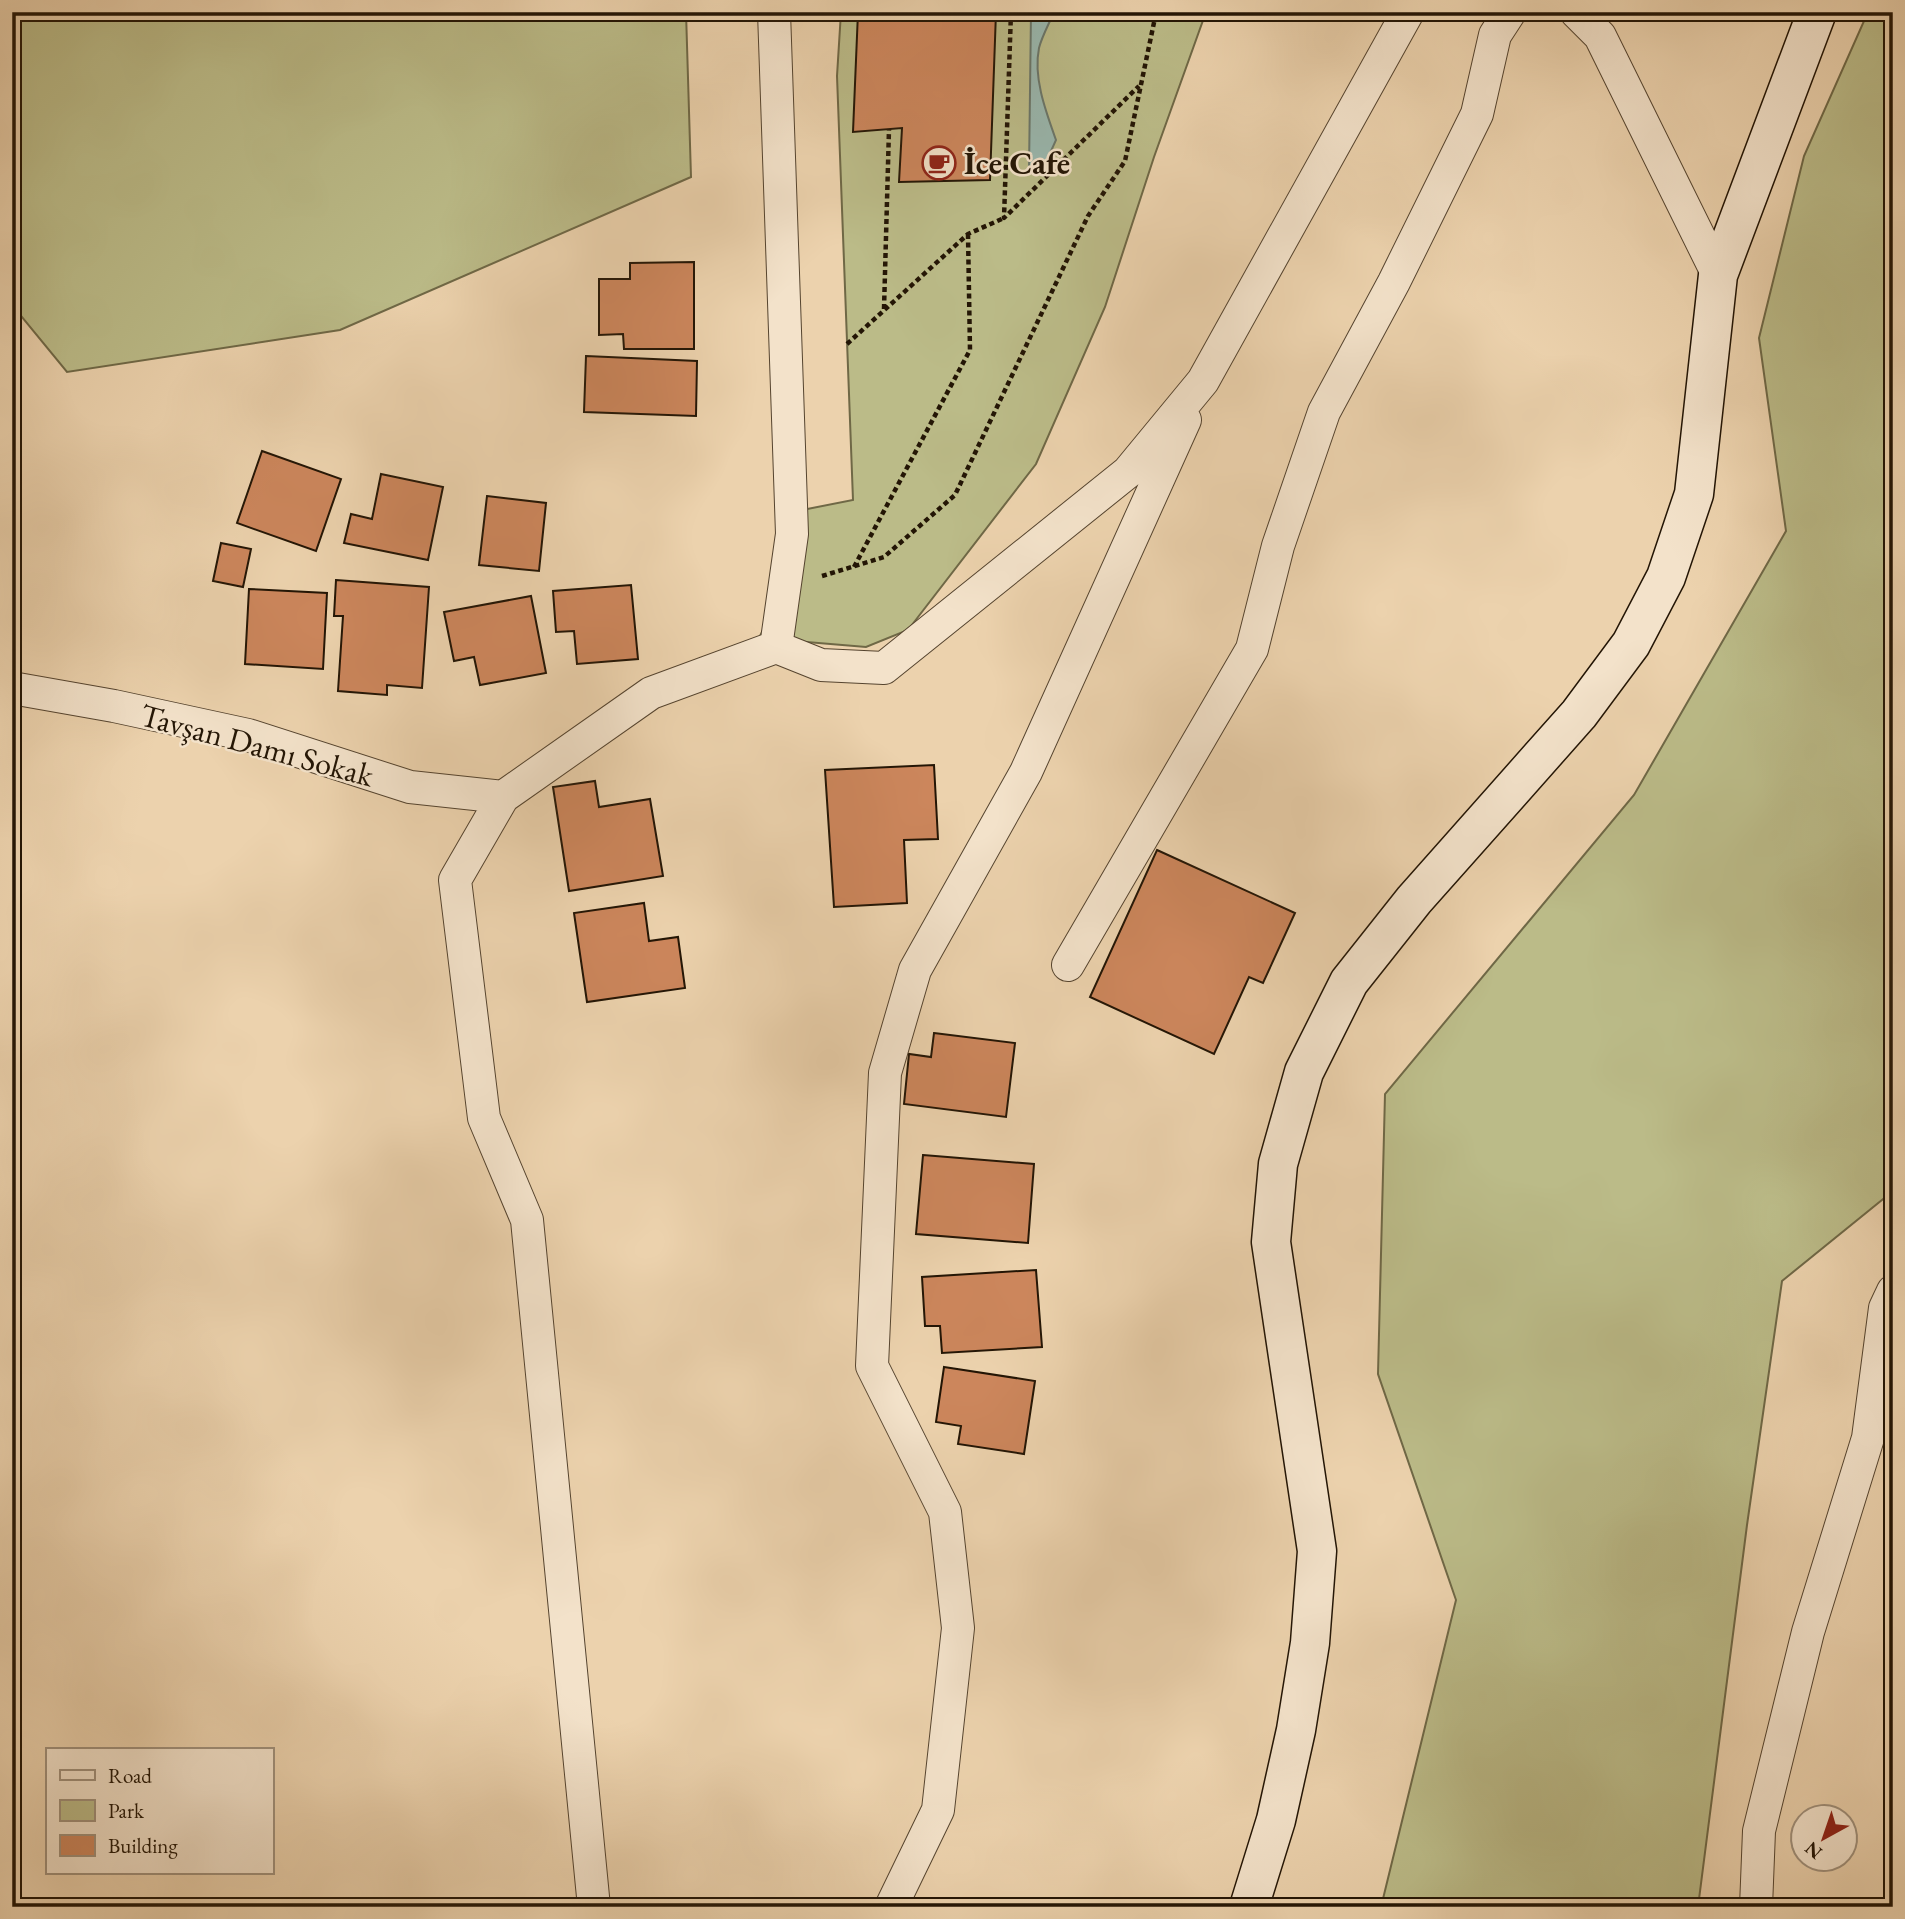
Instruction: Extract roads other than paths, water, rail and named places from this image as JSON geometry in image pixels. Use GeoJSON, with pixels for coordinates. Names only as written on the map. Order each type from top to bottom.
{"type":"FeatureCollection","features":[{"type":"Feature","properties":{"kind":"street"},"geometry":{"type":"LineString","coordinates":[[774,12],[792,534],[776,647]]}},
{"type":"Feature","properties":{"kind":"street"},"geometry":{"type":"LineString","coordinates":[[891,1907],[938,1810],[958,1628],[945,1513],[873,1366],[885,1073],[915,970],[1026,772],[1203,381],[1408,12]]}},
{"type":"Feature","properties":{"kind":"street"},"geometry":{"type":"LineString","coordinates":[[1068,965],[1252,649],[1278,547],[1324,412],[1394,282],[1477,114],[1495,35],[1510,12]]}},
{"type":"Feature","properties":{"kind":"street"},"geometry":{"type":"LineString","coordinates":[[1576,12],[1600,36],[1718,275]]}},
{"type":"Feature","properties":{"kind":"street"},"geometry":{"type":"LineString","coordinates":[[1249,1907],[1276,1820],[1296,1730],[1310,1643],[1317,1550],[1271,1242],[1278,1164],[1304,1072],[1349,982],[1414,900],[1579,714],[1631,644],[1666,577],[1694,495],[1718,275],[1817,12]]}},
{"type":"Feature","properties":{"kind":"street"},"geometry":{"type":"LineString","coordinates":[[594,1907],[527,1220],[484,1118],[455,880],[503,797],[651,693],[776,647],[821,665],[884,668],[1128,472],[1203,381]]}},
{"type":"Feature","properties":{"kind":"street","name":"Tavşan Damı Sokak"},"geometry":{"type":"LineString","coordinates":[[12,688],[114,706],[248,735],[410,787],[503,797]]}},
{"type":"Feature","properties":{"kind":"street"},"geometry":{"type":"LineString","coordinates":[[1756,1907],[1759,1831],[1808,1632],[1868,1437],[1885,1308],[1893,1291]]}},
{"type":"Feature","properties":{"kind":"water"},"geometry":{"type":"Polygon","coordinates":[[[1031,12],[1054,12],[1039,48],[1038,71],[1048,118],[1056,140],[1047,160],[1029,171],[1031,12]]]}},
{"type":"Feature","properties":{"kind":"place","name":"İce Cafe"},"geometry":{"type":"Point","coordinates":[939,163]}}]}
